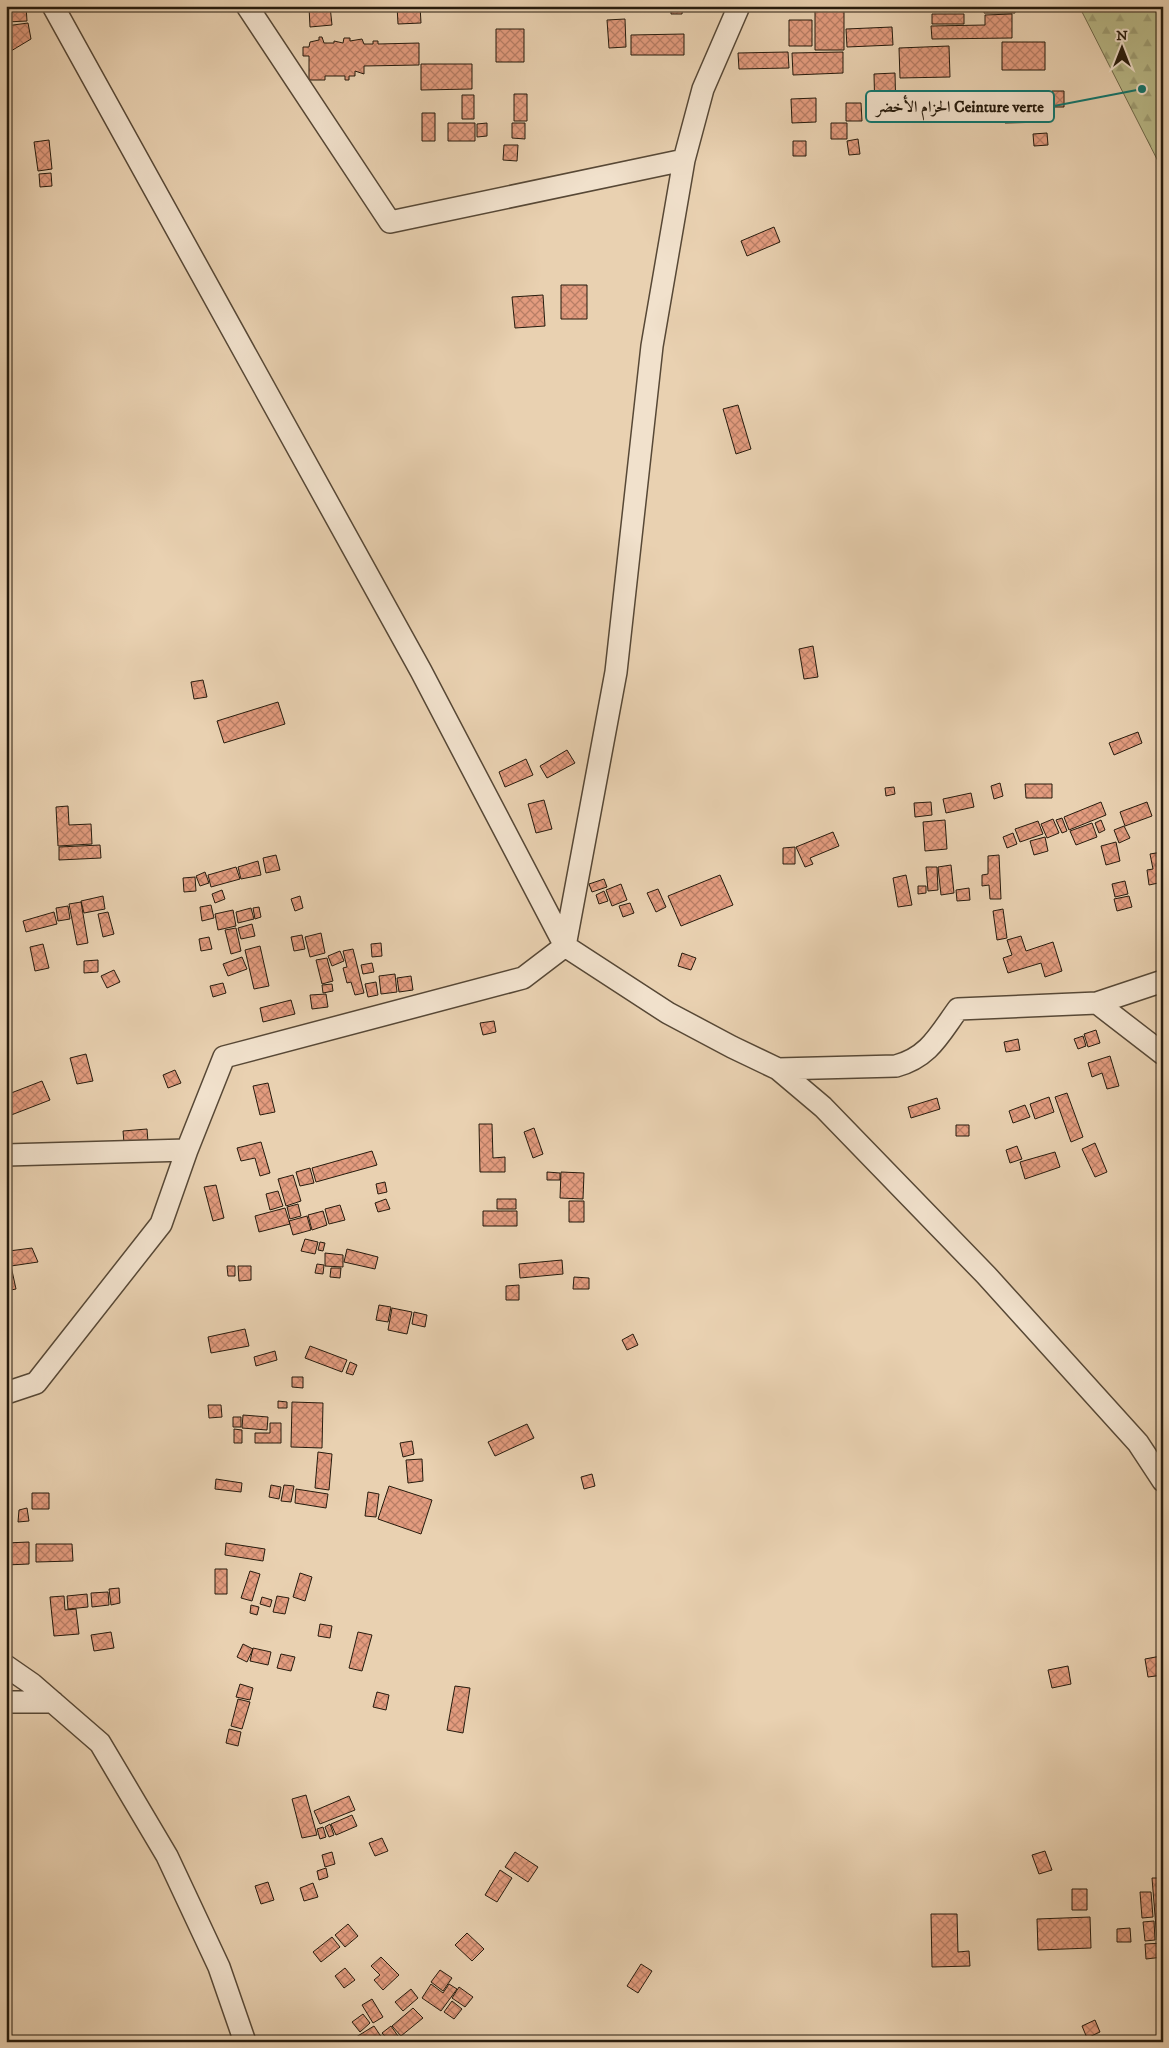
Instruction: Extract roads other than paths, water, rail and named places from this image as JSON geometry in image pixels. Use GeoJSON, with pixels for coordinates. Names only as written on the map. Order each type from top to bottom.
{"type":"FeatureCollection","features":[{"type":"Feature","properties":{"kind":"street"},"geometry":{"type":"LineString","coordinates":[[53,6],[421,671],[565,946],[668,1013],[778,1069],[823,1107],[986,1275],[1138,1443],[1163,1481]]}},
{"type":"Feature","properties":{"kind":"street"},"geometry":{"type":"LineString","coordinates":[[247,6],[390,222],[684,160]]}},
{"type":"Feature","properties":{"kind":"street"},"geometry":{"type":"LineString","coordinates":[[6,1393],[36,1383],[161,1224],[187,1150],[224,1057],[523,978],[565,946],[616,672],[652,346],[684,160],[702,89],[739,6]]}},
{"type":"Feature","properties":{"kind":"street"},"geometry":{"type":"LineString","coordinates":[[778,1069],[896,1066],[909,1062],[927,1052],[958,1009],[1097,1004],[1163,981]]}},
{"type":"Feature","properties":{"kind":"street"},"geometry":{"type":"LineString","coordinates":[[1097,1004],[1163,1054]]}},
{"type":"Feature","properties":{"kind":"street"},"geometry":{"type":"LineString","coordinates":[[6,1155],[187,1150]]}},
{"type":"Feature","properties":{"kind":"street"},"geometry":{"type":"LineString","coordinates":[[6,1666],[32,1684],[100,1744],[167,1856],[219,1967],[245,2042]]}},
{"type":"Feature","properties":{"kind":"street"},"geometry":{"type":"LineString","coordinates":[[6,1702],[53,1702]]}},
{"type":"Feature","properties":{"kind":"place","name":"الحزام الأخضر Ceinture verte"},"geometry":{"type":"Point","coordinates":[1142,89]}}]}
